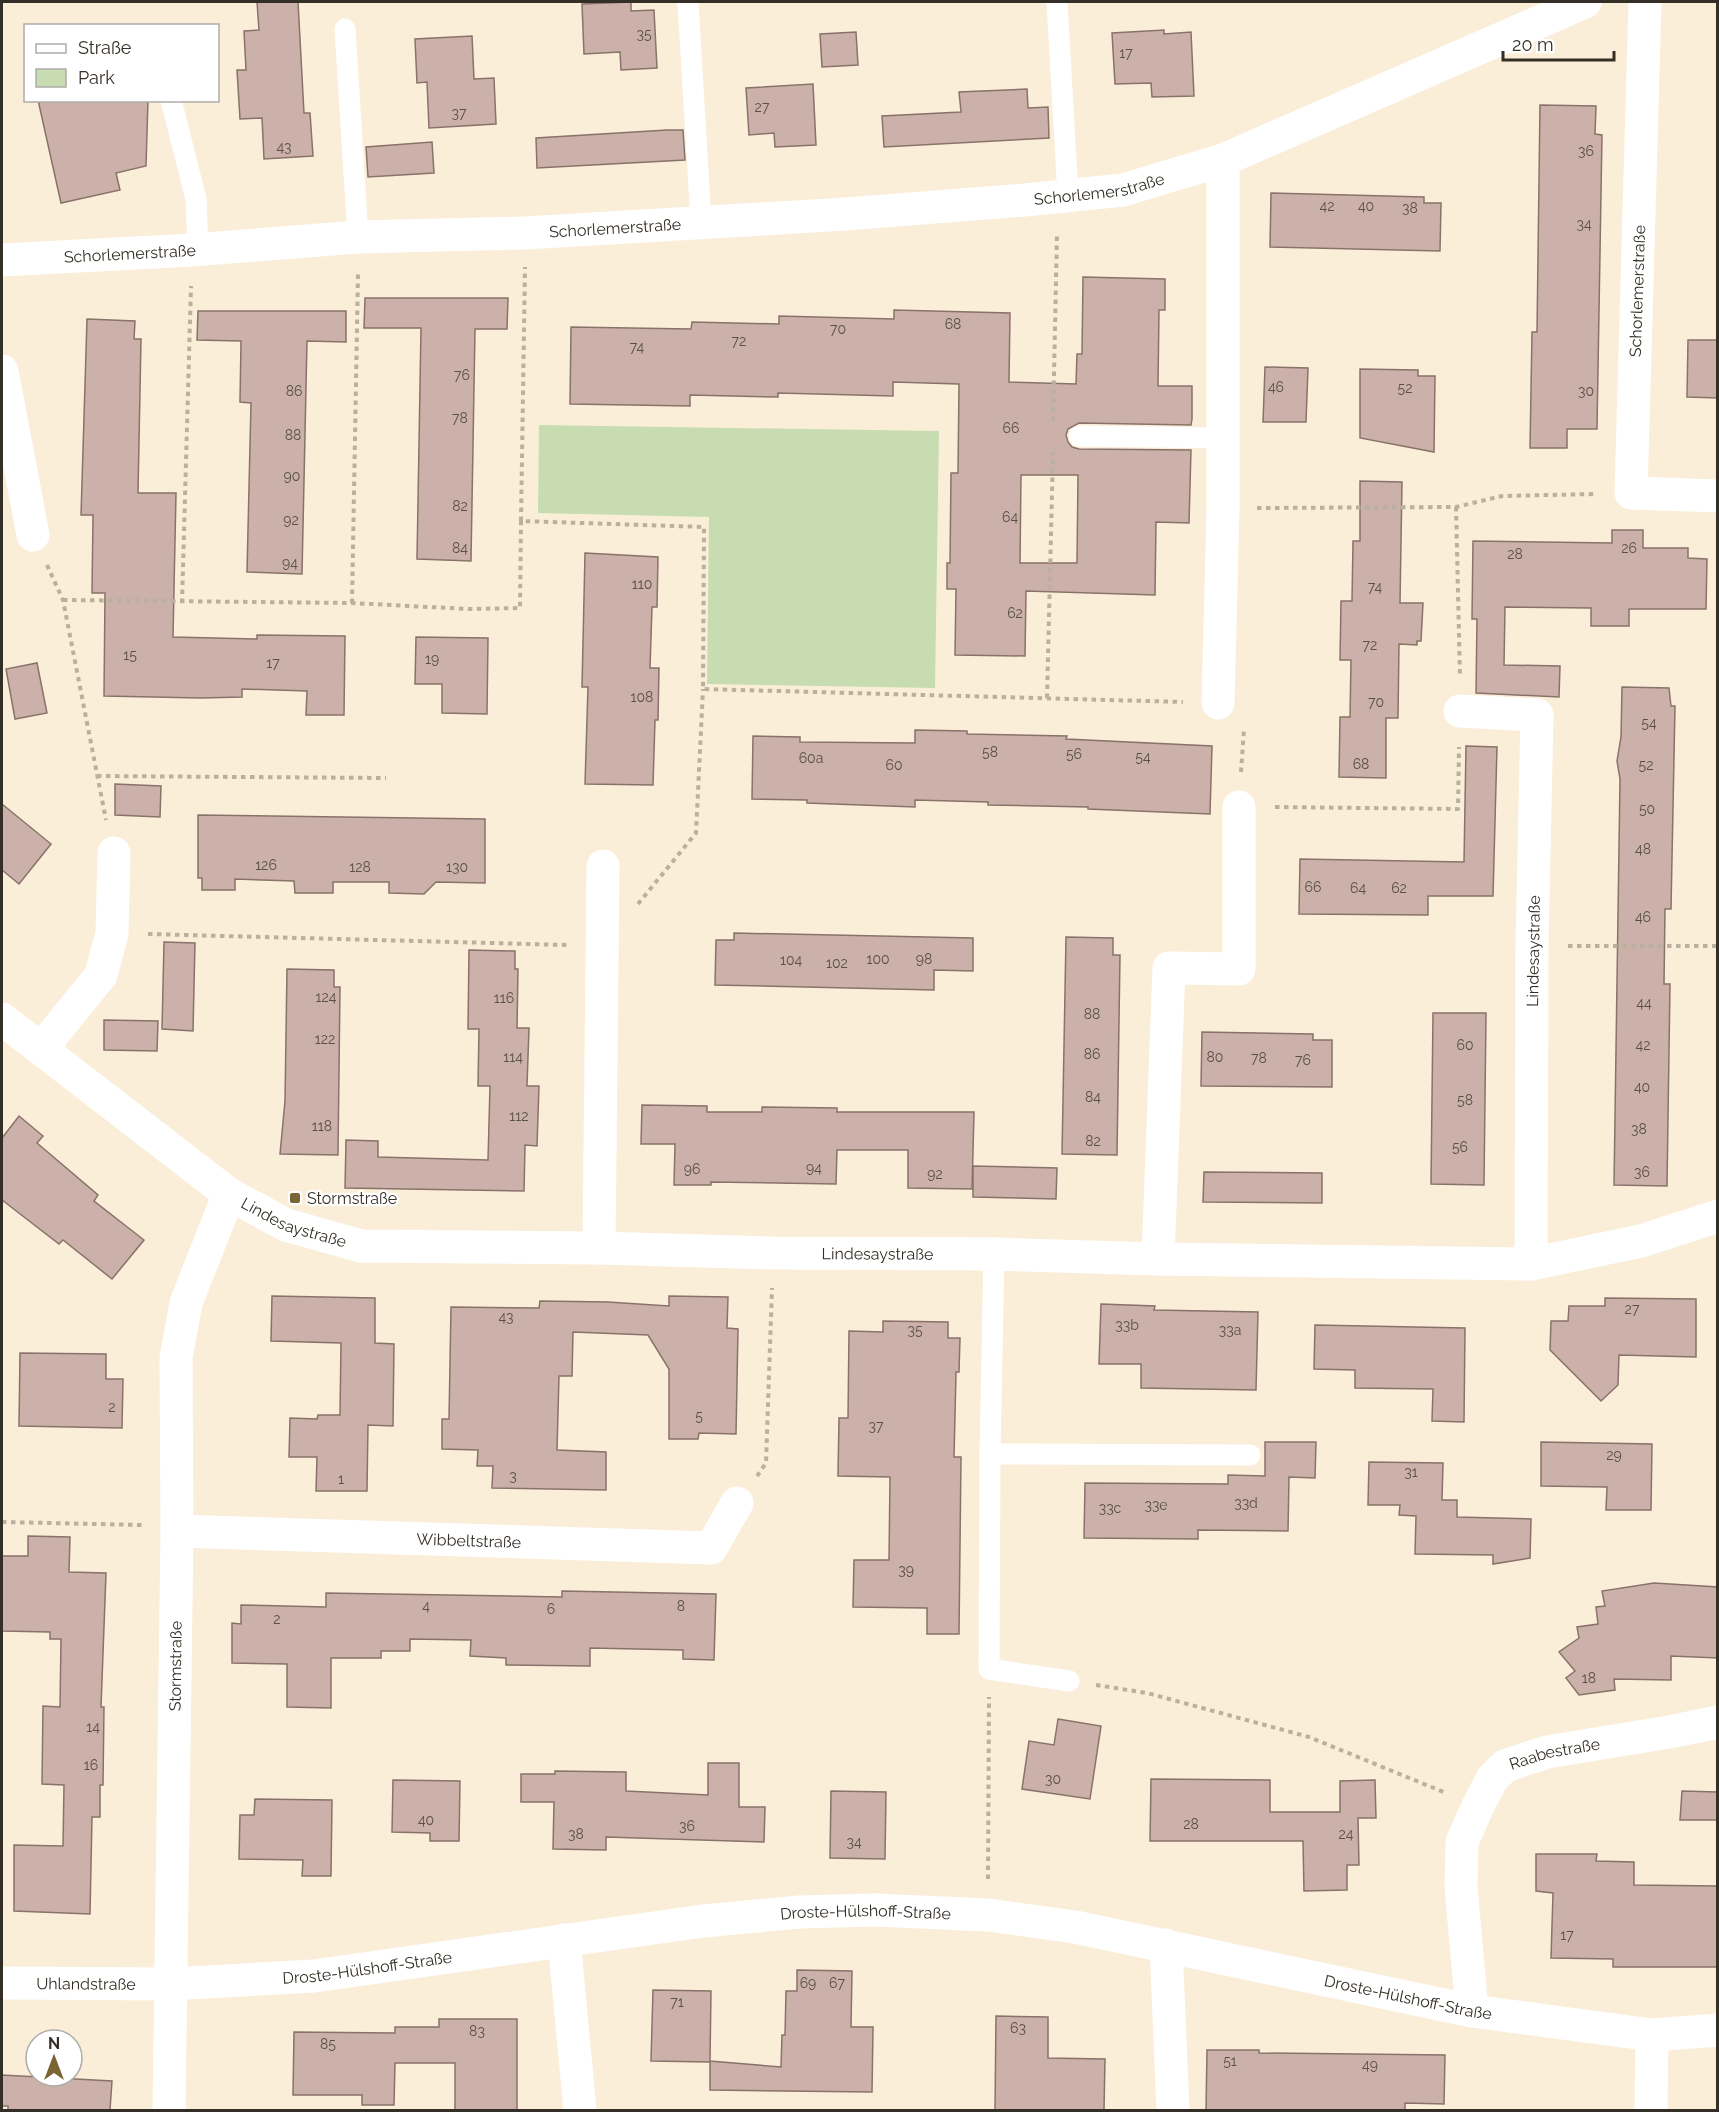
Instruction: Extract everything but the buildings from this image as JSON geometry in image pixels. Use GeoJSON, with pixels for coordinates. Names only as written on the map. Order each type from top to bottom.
{"type":"FeatureCollection","features":[{"type":"Feature","properties":{"kind":"street","name":"Schorlemerstraße"},"geometry":{"type":"LineString","coordinates":[[2,260],[358,237],[525,233],[857,213],[1123,190],[1224,160],[1585,2]]}},
{"type":"Feature","properties":{"kind":"street","name":"Schorlemerstraße"},"geometry":{"type":"LineString","coordinates":[[1631,493],[1645,2]]}},
{"type":"Feature","properties":{"kind":"street"},"geometry":{"type":"LineString","coordinates":[[1218,703],[1224,508],[1224,160]]}},
{"type":"Feature","properties":{"kind":"street"},"geometry":{"type":"LineString","coordinates":[[2,371],[33,535]]}},
{"type":"Feature","properties":{"kind":"street"},"geometry":{"type":"LineString","coordinates":[[1631,493],[1718,496]]}},
{"type":"Feature","properties":{"kind":"street","name":"Lindesaystraße"},"geometry":{"type":"LineString","coordinates":[[1460,711],[1537,715],[1532,946],[1531,1264]]}},
{"type":"Feature","properties":{"kind":"street"},"geometry":{"type":"LineString","coordinates":[[1158,1259],[1169,968],[1239,969],[1239,807]]}},
{"type":"Feature","properties":{"kind":"street"},"geometry":{"type":"LineString","coordinates":[[42,1048],[101,975],[112,933],[114,853]]}},
{"type":"Feature","properties":{"kind":"street"},"geometry":{"type":"LineString","coordinates":[[599,1248],[603,866]]}},
{"type":"Feature","properties":{"kind":"street","name":"Lindesaystraße"},"geometry":{"type":"LineString","coordinates":[[2,1018],[229,1194],[286,1225],[361,1246],[1531,1264],[1641,1241],[1718,1216]]}},
{"type":"Feature","properties":{"kind":"street","name":"Stormstraße"},"geometry":{"type":"LineString","coordinates":[[169,2110],[177,1531],[176,1358],[186,1303],[229,1194]]}},
{"type":"Feature","properties":{"kind":"street","name":"Wibbeltstraße"},"geometry":{"type":"LineString","coordinates":[[177,1531],[711,1548],[737,1503]]}},
{"type":"Feature","properties":{"kind":"street","name":"Raabestraße"},"geometry":{"type":"LineString","coordinates":[[1472,2011],[1461,1876],[1462,1842],[1492,1779],[1505,1766],[1547,1752],[1718,1722]]}},
{"type":"Feature","properties":{"kind":"street","name":"Droste-Hülshoff-Straße"},"geometry":{"type":"LineString","coordinates":[[170,1984],[314,1976],[703,1921],[800,1912],[875,1910],[988,1915],[1075,1927],[1472,2011],[1652,2035],[1718,2030]]}},
{"type":"Feature","properties":{"kind":"street"},"geometry":{"type":"LineString","coordinates":[[564,1940],[580,2110]]}},
{"type":"Feature","properties":{"kind":"street"},"geometry":{"type":"LineString","coordinates":[[1166,1945],[1173,2110]]}},
{"type":"Feature","properties":{"kind":"street","name":"Uhlandstraße"},"geometry":{"type":"LineString","coordinates":[[2,1983],[170,1984]]}},
{"type":"Feature","properties":{"kind":"street"},"geometry":{"type":"LineString","coordinates":[[1652,2035],[1652,2110]]}},
{"type":"Feature","properties":{"kind":"lane"},"geometry":{"type":"LineString","coordinates":[[688,2],[701,222]]}},
{"type":"Feature","properties":{"kind":"lane"},"geometry":{"type":"LineString","coordinates":[[1057,2],[1068,196]]}},
{"type":"Feature","properties":{"kind":"lane"},"geometry":{"type":"LineString","coordinates":[[345,29],[358,237]]}},
{"type":"Feature","properties":{"kind":"lane"},"geometry":{"type":"LineString","coordinates":[[172,102],[196,199],[195,249]]}},
{"type":"Feature","properties":{"kind":"lane"},"geometry":{"type":"LineString","coordinates":[[1078,436],[1224,438]]}},
{"type":"Feature","properties":{"kind":"lane"},"geometry":{"type":"LineString","coordinates":[[994,1254],[989,1669],[1069,1681]]}},
{"type":"Feature","properties":{"kind":"lane"},"geometry":{"type":"LineString","coordinates":[[990,1454],[1250,1455]]}},
{"type":"Feature","properties":{"kind":"path"},"geometry":{"type":"LineString","coordinates":[[63,600],[352,603],[468,609],[520,608],[525,233]]}},
{"type":"Feature","properties":{"kind":"path"},"geometry":{"type":"LineString","coordinates":[[352,603],[358,237]]}},
{"type":"Feature","properties":{"kind":"path"},"geometry":{"type":"LineString","coordinates":[[182,603],[195,249]]}},
{"type":"Feature","properties":{"kind":"path"},"geometry":{"type":"LineString","coordinates":[[1224,508],[1456,507],[1502,496],[1631,493]]}},
{"type":"Feature","properties":{"kind":"path"},"geometry":{"type":"LineString","coordinates":[[703,688],[1218,703],[1246,706],[1239,807],[1458,808],[1460,711],[1456,507]]}},
{"type":"Feature","properties":{"kind":"path"},"geometry":{"type":"LineString","coordinates":[[112,933],[603,946],[696,833],[703,688],[704,526],[521,521]]}},
{"type":"Feature","properties":{"kind":"path"},"geometry":{"type":"LineString","coordinates":[[33,535],[63,600],[114,853]]}},
{"type":"Feature","properties":{"kind":"path"},"geometry":{"type":"LineString","coordinates":[[97,776],[386,778]]}},
{"type":"Feature","properties":{"kind":"path"},"geometry":{"type":"LineString","coordinates":[[1532,946],[1718,946]]}},
{"type":"Feature","properties":{"kind":"path"},"geometry":{"type":"LineString","coordinates":[[737,1503],[766,1463],[773,1253]]}},
{"type":"Feature","properties":{"kind":"path"},"geometry":{"type":"LineString","coordinates":[[2,1522],[137,1524],[177,1531]]}},
{"type":"Feature","properties":{"kind":"path"},"geometry":{"type":"LineString","coordinates":[[988,1915],[989,1669]]}},
{"type":"Feature","properties":{"kind":"path"},"geometry":{"type":"LineString","coordinates":[[1069,1681],[1147,1694],[1309,1737],[1478,1806]]}},
{"type":"Feature","properties":{"kind":"green space"},"geometry":{"type":"Polygon","coordinates":[[[539,425],[939,431],[935,688],[707,684],[709,517],[538,513],[539,425]]]}},
{"type":"Feature","properties":{"kind":"place","name":"Stormstraße"},"geometry":{"type":"Point","coordinates":[295,1198]}}]}
